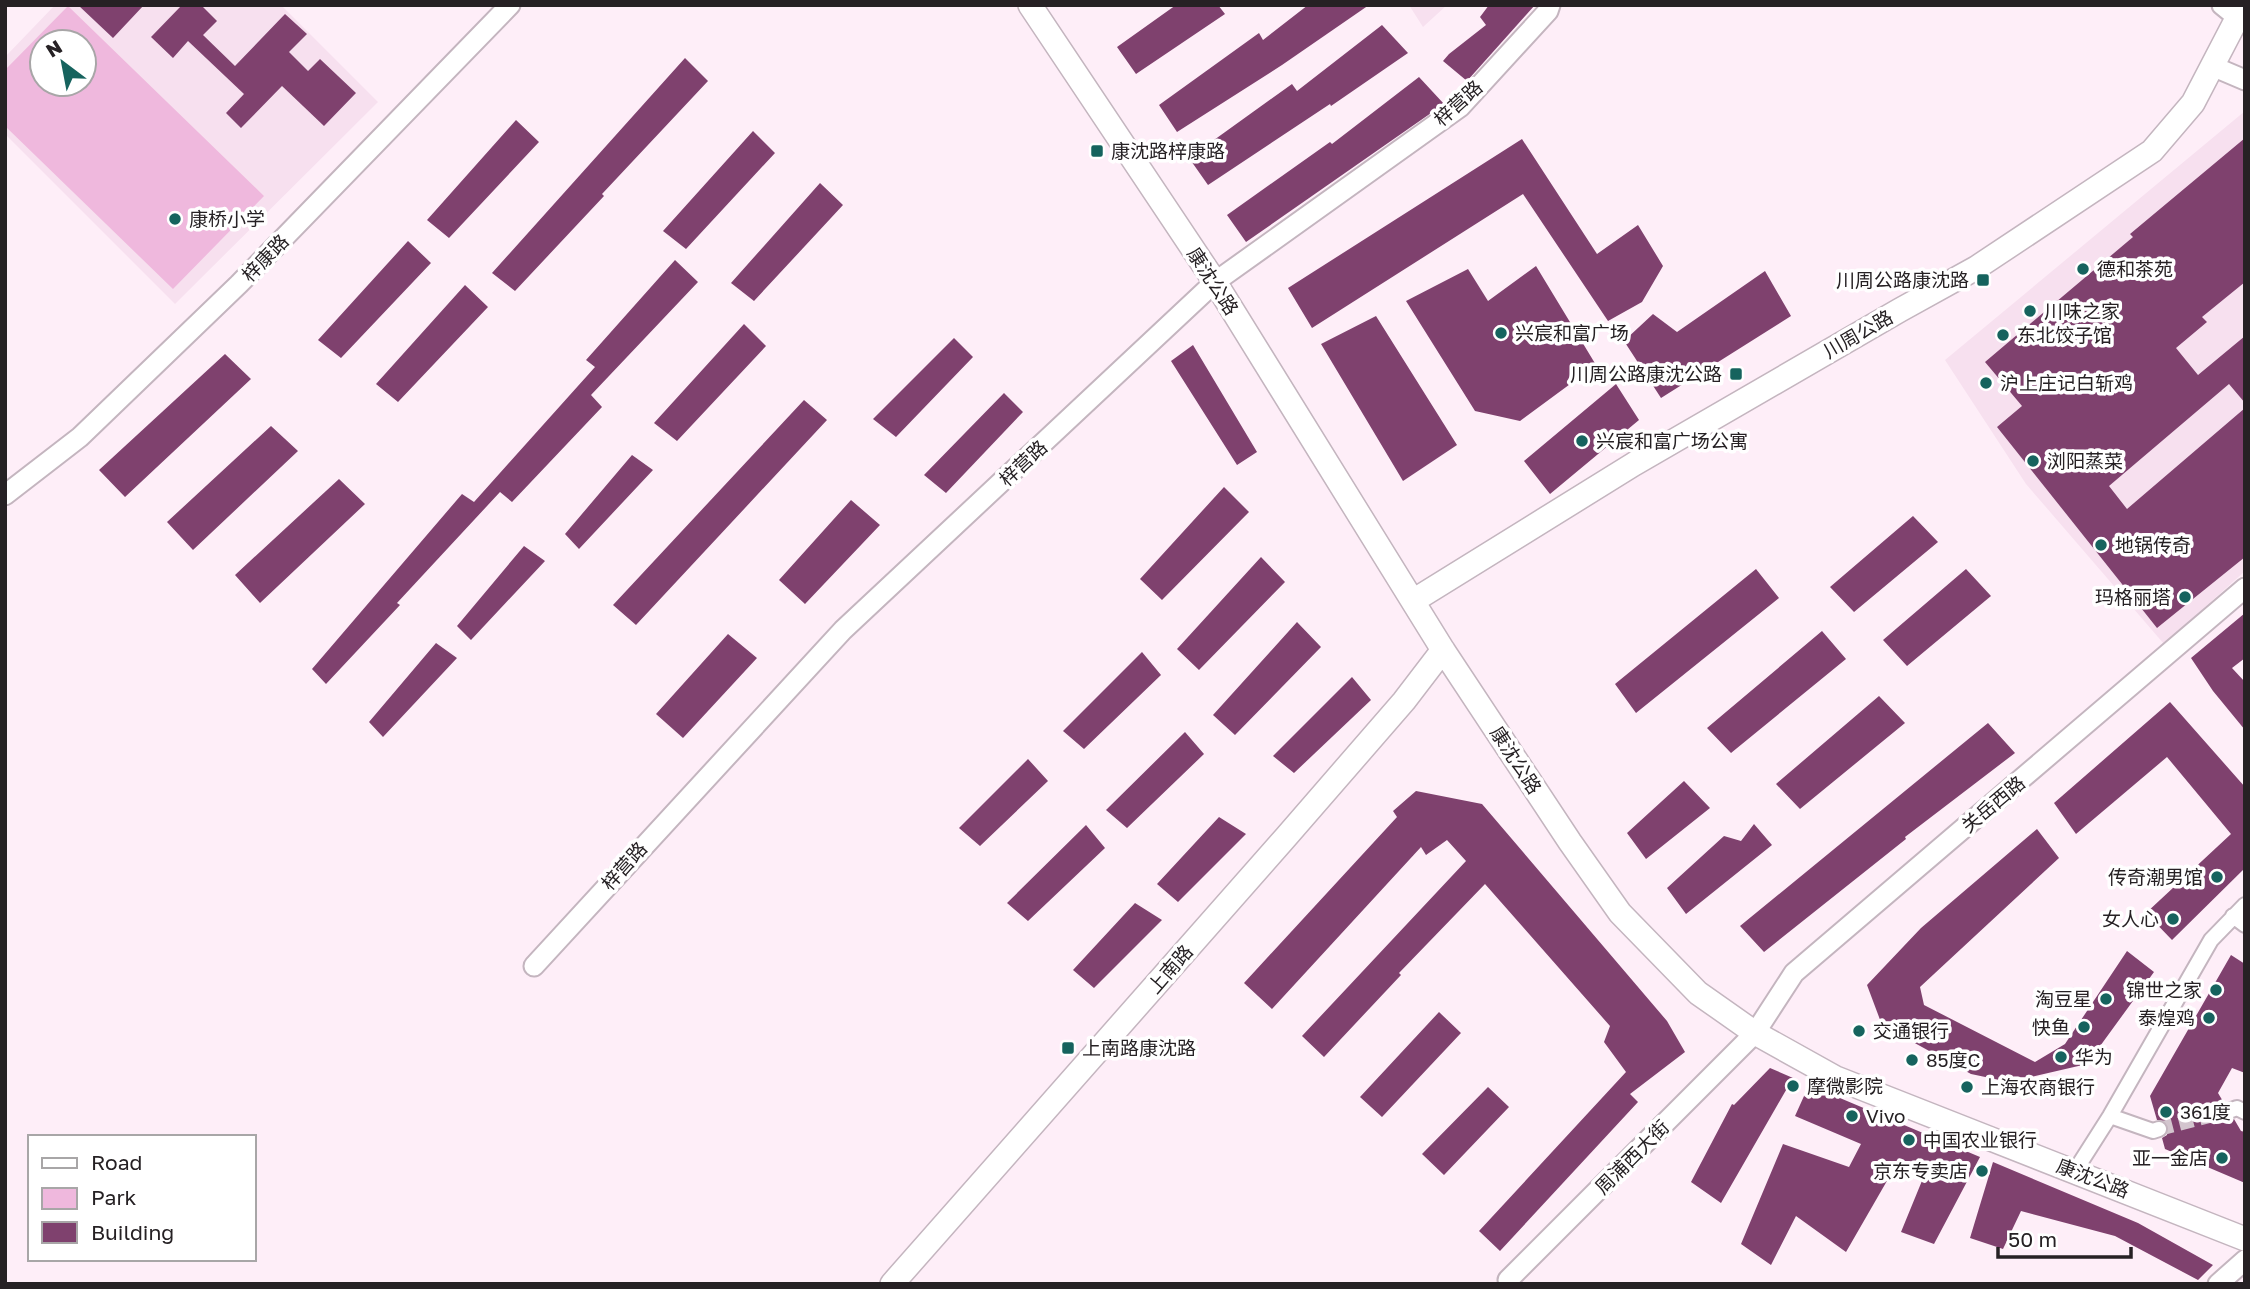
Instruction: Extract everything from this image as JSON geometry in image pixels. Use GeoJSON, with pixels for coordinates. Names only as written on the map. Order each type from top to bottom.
{"type":"FeatureCollection","features":[{"type":"Feature","properties":{"kind":"street","name":"梓康路"},"geometry":{"type":"LineString","coordinates":[[5,495],[79,437],[239,284],[510,5]]}},
{"type":"Feature","properties":{"kind":"street","name":"康沈公路"},"geometry":{"type":"LineString","coordinates":[[1030,5],[1214,282],[1443,650],[1570,842],[1620,913],[1698,993],[1755,1033],[1836,1077],[2245,1239]]}},
{"type":"Feature","properties":{"kind":"street","name":"梓营路"},"geometry":{"type":"LineString","coordinates":[[534,966],[843,630],[1214,282],[1460,107],[1548,11],[1550,5]]}},
{"type":"Feature","properties":{"kind":"street","name":"川周公路"},"geometry":{"type":"LineString","coordinates":[[1412,601],[1634,464],[1976,268],[2141,158],[2152,150],[2193,103],[2212,66],[2235,9]]}},
{"type":"Feature","properties":{"kind":"street"},"geometry":{"type":"LineString","coordinates":[[2212,66],[2245,80]]}},
{"type":"Feature","properties":{"kind":"street","name":"关岳西路"},"geometry":{"type":"LineString","coordinates":[[1755,1033],[1794,973],[2245,588]]}},
{"type":"Feature","properties":{"kind":"street","name":"上南路"},"geometry":{"type":"LineString","coordinates":[[892,1284],[1286,837],[1404,701],[1443,650]]}},
{"type":"Feature","properties":{"kind":"street"},"geometry":{"type":"LineString","coordinates":[[2075,1171],[2110,1116],[2211,940],[2239,920],[2245,905]]}},
{"type":"Feature","properties":{"kind":"street","name":"周浦西大街"},"geometry":{"type":"LineString","coordinates":[[1508,1280],[1755,1033]]}},
{"type":"Feature","properties":{"kind":"street"},"geometry":{"type":"LineString","coordinates":[[2229,1111],[2237,1108],[2245,1112]]}},
{"type":"Feature","properties":{"kind":"street"},"geometry":{"type":"LineString","coordinates":[[2110,1116],[2153,1130],[2159,1129]]}},
{"type":"Feature","properties":{"kind":"street"},"geometry":{"type":"LineString","coordinates":[[2218,1284],[2245,1260]]}},
{"type":"Feature","properties":{"kind":"shaded area","name":"康桥小学"},"geometry":{"type":"Polygon","coordinates":[[[55,5],[281,5],[378,102],[175,304],[5,134],[5,57],[28,33],[28,98],[98,98],[98,28],[33,28],[55,5]]]}},
{"type":"Feature","properties":{"kind":"shaded area"},"geometry":{"type":"Polygon","coordinates":[[[1409,5],[1447,5],[1423,27],[1409,5]]]}},
{"type":"Feature","properties":{"kind":"shaded area"},"geometry":{"type":"Polygon","coordinates":[[[2245,111],[2245,571],[2164,644],[2026,484],[1945,360],[2245,111]]]}},
{"type":"Feature","properties":{"kind":"green space"},"geometry":{"type":"Polygon","coordinates":[[[68,6],[91,28],[46,28],[68,6]]]}},
{"type":"Feature","properties":{"kind":"green space"},"geometry":{"type":"Polygon","coordinates":[[[98,35],[264,196],[173,289],[5,126],[5,70],[28,47],[28,98],[98,98],[98,35]]]}},
{"type":"Feature","properties":{"kind":"building"},"geometry":{"type":"Polygon","coordinates":[[[78,5],[144,5],[113,38],[78,5]]]}},
{"type":"Feature","properties":{"kind":"building"},"geometry":{"type":"Polygon","coordinates":[[[182,5],[201,5],[217,21],[203,35],[235,66],[285,14],[307,34],[289,52],[308,71],[320,59],[356,93],[324,126],[282,86],[241,128],[226,113],[244,94],[188,41],[173,58],[151,37],[182,5]]]}},
{"type":"Feature","properties":{"kind":"building"},"geometry":{"type":"Polygon","coordinates":[[[1176,5],[1218,5],[1225,14],[1136,74],[1117,47],[1176,5]]]}},
{"type":"Feature","properties":{"kind":"building"},"geometry":{"type":"Polygon","coordinates":[[[1308,5],[1369,5],[1177,132],[1159,105],[1259,33],[1263,40],[1308,5]]]}},
{"type":"Feature","properties":{"kind":"building"},"geometry":{"type":"Polygon","coordinates":[[[1489,5],[1535,5],[1467,81],[1443,61],[1486,25],[1480,17],[1489,5]]]}},
{"type":"Feature","properties":{"kind":"building"},"geometry":{"type":"Polygon","coordinates":[[[1382,25],[1408,53],[1208,185],[1189,158],[1292,84],[1297,91],[1382,25]]]}},
{"type":"Feature","properties":{"kind":"building"},"geometry":{"type":"Polygon","coordinates":[[[685,58],[708,81],[515,291],[492,273],[685,58]]]}},
{"type":"Feature","properties":{"kind":"building"},"geometry":{"type":"Polygon","coordinates":[[[1419,77],[1444,104],[1246,242],[1227,215],[1330,142],[1332,144],[1419,77]]]}},
{"type":"Feature","properties":{"kind":"building"},"geometry":{"type":"Polygon","coordinates":[[[516,120],[539,142],[449,238],[427,220],[516,120]]]}},
{"type":"Feature","properties":{"kind":"building"},"geometry":{"type":"Polygon","coordinates":[[[753,131],[775,153],[686,249],[663,231],[753,131]]]}},
{"type":"Feature","properties":{"kind":"building"},"geometry":{"type":"Polygon","coordinates":[[[2245,138],[2245,282],[2202,317],[2207,322],[2176,348],[2198,375],[2245,336],[2245,403],[2229,384],[2109,486],[2127,509],[2245,408],[2245,557],[2157,628],[1997,427],[2022,406],[1985,362],[2133,237],[2130,234],[2245,138]]]}},
{"type":"Feature","properties":{"kind":"building"},"geometry":{"type":"Polygon","coordinates":[[[1522,139],[1597,254],[1638,225],[1663,266],[1642,302],[1608,321],[1523,194],[1312,328],[1288,288],[1522,139]]]}},
{"type":"Feature","properties":{"kind":"building"},"geometry":{"type":"Polygon","coordinates":[[[820,183],[843,205],[754,301],[731,283],[820,183]]]}},
{"type":"Feature","properties":{"kind":"building"},"geometry":{"type":"Polygon","coordinates":[[[408,241],[431,263],[341,358],[318,340],[408,241]]]}},
{"type":"Feature","properties":{"kind":"building"},"geometry":{"type":"Polygon","coordinates":[[[675,260],[698,282],[591,395],[602,407],[512,502],[500,492],[326,684],[312,669],[462,494],[474,502],[595,367],[586,360],[675,260]]]}},
{"type":"Feature","properties":{"kind":"building","name":"兴宸和富广场"},"geometry":{"type":"Polygon","coordinates":[[[1536,266],[1596,365],[1520,421],[1475,411],[1406,301],[1468,269],[1488,301],[1536,266]]]}},
{"type":"Feature","properties":{"kind":"building"},"geometry":{"type":"Polygon","coordinates":[[[1765,271],[1791,316],[1661,398],[1624,341],[1653,314],[1677,332],[1765,271]]]}},
{"type":"Feature","properties":{"kind":"building"},"geometry":{"type":"Polygon","coordinates":[[[465,285],[488,307],[398,402],[376,384],[465,285]]]}},
{"type":"Feature","properties":{"kind":"building"},"geometry":{"type":"Polygon","coordinates":[[[1376,316],[1457,445],[1403,481],[1321,344],[1376,316]]]}},
{"type":"Feature","properties":{"kind":"building"},"geometry":{"type":"Polygon","coordinates":[[[744,324],[766,346],[677,441],[654,423],[744,324]]]}},
{"type":"Feature","properties":{"kind":"building"},"geometry":{"type":"Polygon","coordinates":[[[954,338],[973,357],[896,437],[873,419],[954,338]]]}},
{"type":"Feature","properties":{"kind":"building"},"geometry":{"type":"Polygon","coordinates":[[[1193,345],[1257,452],[1237,465],[1171,361],[1193,345]]]}},
{"type":"Feature","properties":{"kind":"building"},"geometry":{"type":"Polygon","coordinates":[[[225,354],[251,379],[125,497],[99,470],[225,354]]]}},
{"type":"Feature","properties":{"kind":"building","name":"兴宸和富广场公寓"},"geometry":{"type":"Polygon","coordinates":[[[1616,384],[1639,420],[1550,494],[1524,461],[1616,384]]]}},
{"type":"Feature","properties":{"kind":"building"},"geometry":{"type":"Polygon","coordinates":[[[1004,393],[1023,412],[946,493],[924,475],[1004,393]]]}},
{"type":"Feature","properties":{"kind":"building"},"geometry":{"type":"Polygon","coordinates":[[[804,400],[827,420],[636,625],[613,605],[804,400]]]}},
{"type":"Feature","properties":{"kind":"building"},"geometry":{"type":"Polygon","coordinates":[[[271,426],[298,451],[193,550],[167,522],[271,426]]]}},
{"type":"Feature","properties":{"kind":"building"},"geometry":{"type":"Polygon","coordinates":[[[632,455],[653,470],[579,549],[565,534],[632,455]]]}},
{"type":"Feature","properties":{"kind":"building"},"geometry":{"type":"Polygon","coordinates":[[[339,479],[365,504],[260,603],[235,575],[339,479]]]}},
{"type":"Feature","properties":{"kind":"building"},"geometry":{"type":"Polygon","coordinates":[[[1224,487],[1249,512],[1162,600],[1140,579],[1224,487]]]}},
{"type":"Feature","properties":{"kind":"building"},"geometry":{"type":"Polygon","coordinates":[[[851,500],[880,525],[805,604],[779,580],[851,500]]]}},
{"type":"Feature","properties":{"kind":"building"},"geometry":{"type":"Polygon","coordinates":[[[1913,516],[1938,542],[1854,612],[1830,587],[1913,516]]]}},
{"type":"Feature","properties":{"kind":"building"},"geometry":{"type":"Polygon","coordinates":[[[524,546],[545,561],[471,640],[457,626],[524,546]]]}},
{"type":"Feature","properties":{"kind":"building"},"geometry":{"type":"Polygon","coordinates":[[[1261,557],[1285,582],[1199,670],[1177,649],[1261,557]]]}},
{"type":"Feature","properties":{"kind":"building"},"geometry":{"type":"Polygon","coordinates":[[[1756,569],[1779,598],[1636,713],[1615,684],[1756,569]]]}},
{"type":"Feature","properties":{"kind":"building"},"geometry":{"type":"Polygon","coordinates":[[[1966,569],[1991,596],[1907,666],[1883,640],[1966,569]]]}},
{"type":"Feature","properties":{"kind":"building"},"geometry":{"type":"Polygon","coordinates":[[[2245,613],[2245,658],[2232,668],[2245,682],[2245,730],[2213,691],[2191,658],[2245,613]]]}},
{"type":"Feature","properties":{"kind":"building"},"geometry":{"type":"Polygon","coordinates":[[[1297,622],[1321,647],[1235,735],[1213,715],[1297,622]]]}},
{"type":"Feature","properties":{"kind":"building"},"geometry":{"type":"Polygon","coordinates":[[[1822,631],[1846,659],[1731,753],[1707,728],[1822,631]]]}},
{"type":"Feature","properties":{"kind":"building"},"geometry":{"type":"Polygon","coordinates":[[[728,634],[757,658],[683,738],[656,714],[728,634]]]}},
{"type":"Feature","properties":{"kind":"building"},"geometry":{"type":"Polygon","coordinates":[[[436,643],[457,658],[383,737],[369,722],[436,643]]]}},
{"type":"Feature","properties":{"kind":"building"},"geometry":{"type":"Polygon","coordinates":[[[1142,652],[1161,675],[1084,749],[1063,731],[1142,652]]]}},
{"type":"Feature","properties":{"kind":"building"},"geometry":{"type":"Polygon","coordinates":[[[1352,677],[1371,700],[1294,773],[1273,756],[1352,677]]]}},
{"type":"Feature","properties":{"kind":"building"},"geometry":{"type":"Polygon","coordinates":[[[1879,696],[1905,723],[1800,809],[1776,784],[1879,696]]]}},
{"type":"Feature","properties":{"kind":"building"},"geometry":{"type":"Polygon","coordinates":[[[2170,702],[2245,787],[2245,868],[2172,940],[2146,913],[2231,834],[2167,757],[2076,834],[2054,803],[2170,702]]]}},
{"type":"Feature","properties":{"kind":"building"},"geometry":{"type":"Polygon","coordinates":[[[1988,723],[2015,753],[1905,837],[1906,839],[1764,952],[1740,926],[1988,723]]]}},
{"type":"Feature","properties":{"kind":"building"},"geometry":{"type":"Polygon","coordinates":[[[1185,732],[1204,754],[1127,828],[1106,810],[1185,732]]]}},
{"type":"Feature","properties":{"kind":"building"},"geometry":{"type":"Polygon","coordinates":[[[1028,759],[1048,781],[980,846],[959,828],[1028,759]]]}},
{"type":"Feature","properties":{"kind":"building"},"geometry":{"type":"Polygon","coordinates":[[[1684,781],[1710,808],[1646,859],[1627,833],[1684,781]]]}},
{"type":"Feature","properties":{"kind":"building"},"geometry":{"type":"Polygon","coordinates":[[[1416,791],[1482,804],[1667,1021],[1685,1052],[1630,1094],[1638,1102],[1500,1251],[1479,1231],[1626,1072],[1604,1042],[1610,1026],[1485,884],[1399,973],[1401,975],[1324,1057],[1302,1036],[1466,861],[1447,840],[1426,855],[1421,847],[1272,1009],[1244,983],[1397,817],[1393,811],[1416,791]]]}},
{"type":"Feature","properties":{"kind":"building"},"geometry":{"type":"Polygon","coordinates":[[[1219,817],[1246,834],[1178,902],[1157,884],[1219,817]]]}},
{"type":"Feature","properties":{"kind":"building"},"geometry":{"type":"Polygon","coordinates":[[[1754,824],[1772,845],[1686,914],[1667,888],[1724,836],[1741,841],[1754,824]]]}},
{"type":"Feature","properties":{"kind":"building"},"geometry":{"type":"Polygon","coordinates":[[[1086,825],[1105,848],[1028,921],[1007,903],[1086,825]]]}},
{"type":"Feature","properties":{"kind":"building"},"geometry":{"type":"Polygon","coordinates":[[[2037,829],[2059,858],[1920,987],[1924,1005],[2035,1062],[2065,1044],[2127,951],[2154,972],[2087,1064],[2009,1082],[1971,1074],[1882,1025],[1867,985],[1921,928],[2037,829]]]}},
{"type":"Feature","properties":{"kind":"building"},"geometry":{"type":"Polygon","coordinates":[[[1135,903],[1162,920],[1094,988],[1073,970],[1135,903]]]}},
{"type":"Feature","properties":{"kind":"building"},"geometry":{"type":"Polygon","coordinates":[[[2231,955],[2245,964],[2245,1073],[2232,1068],[2218,1093],[2224,1103],[2220,1115],[2227,1120],[2234,1119],[2241,1131],[2245,1132],[2245,1183],[2165,1149],[2162,1138],[2167,1135],[2168,1127],[2165,1121],[2157,1120],[2150,1096],[2231,955]]]}},
{"type":"Feature","properties":{"kind":"building"},"geometry":{"type":"Polygon","coordinates":[[[1439,1012],[1461,1033],[1382,1117],[1360,1097],[1439,1012]]]}},
{"type":"Feature","properties":{"kind":"building"},"geometry":{"type":"Polygon","coordinates":[[[1770,1068],[1793,1078],[1721,1203],[1691,1182],[1732,1104],[1734,1105],[1770,1068]]]}},
{"type":"Feature","properties":{"kind":"building"},"geometry":{"type":"Polygon","coordinates":[[[1809,1085],[1980,1157],[1934,1244],[1901,1232],[1926,1171],[1899,1160],[1846,1252],[1796,1216],[1771,1265],[1741,1244],[1783,1144],[1849,1167],[1861,1144],[1795,1116],[1809,1085]]]}},
{"type":"Feature","properties":{"kind":"building"},"geometry":{"type":"Polygon","coordinates":[[[1488,1087],[1509,1107],[1444,1175],[1422,1154],[1488,1087]]]}},
{"type":"Feature","properties":{"kind":"building"},"geometry":{"type":"Polygon","coordinates":[[[1993,1162],[2138,1223],[2213,1265],[2198,1280],[2115,1236],[2021,1211],[2003,1249],[1970,1238],[1993,1162]]]}},
{"type":"Feature","properties":{"kind":"tunnel"},"geometry":{"type":"LineString","coordinates":[[2159,1129],[2229,1111]]}},
{"type":"Feature","properties":{"kind":"place","name":"康沈路梓康路"},"geometry":{"type":"Point","coordinates":[1097,151]}},
{"type":"Feature","properties":{"kind":"place","name":"康桥小学"},"geometry":{"type":"Point","coordinates":[175,219]}},
{"type":"Feature","properties":{"kind":"place","name":"德和茶苑"},"geometry":{"type":"Point","coordinates":[2083,269]}},
{"type":"Feature","properties":{"kind":"place","name":"川周公路康沈路"},"geometry":{"type":"Point","coordinates":[1983,280]}},
{"type":"Feature","properties":{"kind":"place","name":"川味之家"},"geometry":{"type":"Point","coordinates":[2030,311]}},
{"type":"Feature","properties":{"kind":"place","name":"兴宸和富广场"},"geometry":{"type":"Point","coordinates":[1501,333]}},
{"type":"Feature","properties":{"kind":"place","name":"东北饺子馆"},"geometry":{"type":"Point","coordinates":[2003,335]}},
{"type":"Feature","properties":{"kind":"place","name":"川周公路康沈公路"},"geometry":{"type":"Point","coordinates":[1736,374]}},
{"type":"Feature","properties":{"kind":"place","name":"沪上庄记白斩鸡"},"geometry":{"type":"Point","coordinates":[1986,383]}},
{"type":"Feature","properties":{"kind":"place","name":"兴宸和富广场公寓"},"geometry":{"type":"Point","coordinates":[1582,441]}},
{"type":"Feature","properties":{"kind":"place","name":"浏阳蒸菜"},"geometry":{"type":"Point","coordinates":[2033,461]}},
{"type":"Feature","properties":{"kind":"place","name":"地锅传奇"},"geometry":{"type":"Point","coordinates":[2101,545]}},
{"type":"Feature","properties":{"kind":"place","name":"玛格丽塔"},"geometry":{"type":"Point","coordinates":[2185,597]}},
{"type":"Feature","properties":{"kind":"place","name":"传奇潮男馆"},"geometry":{"type":"Point","coordinates":[2217,877]}},
{"type":"Feature","properties":{"kind":"place","name":"女人心"},"geometry":{"type":"Point","coordinates":[2173,919]}},
{"type":"Feature","properties":{"kind":"place","name":"锦世之家"},"geometry":{"type":"Point","coordinates":[2216,990]}},
{"type":"Feature","properties":{"kind":"place","name":"淘豆星"},"geometry":{"type":"Point","coordinates":[2106,999]}},
{"type":"Feature","properties":{"kind":"place","name":"泰煌鸡"},"geometry":{"type":"Point","coordinates":[2209,1018]}},
{"type":"Feature","properties":{"kind":"place","name":"快鱼"},"geometry":{"type":"Point","coordinates":[2084,1027]}},
{"type":"Feature","properties":{"kind":"place","name":"交通银行"},"geometry":{"type":"Point","coordinates":[1859,1031]}},
{"type":"Feature","properties":{"kind":"place","name":"上南路康沈路"},"geometry":{"type":"Point","coordinates":[1068,1048]}},
{"type":"Feature","properties":{"kind":"place","name":"华为"},"geometry":{"type":"Point","coordinates":[2061,1057]}},
{"type":"Feature","properties":{"kind":"place","name":"85度C"},"geometry":{"type":"Point","coordinates":[1912,1060]}},
{"type":"Feature","properties":{"kind":"place","name":"摩微影院"},"geometry":{"type":"Point","coordinates":[1793,1086]}},
{"type":"Feature","properties":{"kind":"place","name":"上海农商银行"},"geometry":{"type":"Point","coordinates":[1967,1087]}},
{"type":"Feature","properties":{"kind":"place","name":"361度"},"geometry":{"type":"Point","coordinates":[2166,1112]}},
{"type":"Feature","properties":{"kind":"place","name":"Vivo"},"geometry":{"type":"Point","coordinates":[1852,1116]}},
{"type":"Feature","properties":{"kind":"place","name":"中国农业银行"},"geometry":{"type":"Point","coordinates":[1909,1140]}},
{"type":"Feature","properties":{"kind":"place","name":"亚一金店"},"geometry":{"type":"Point","coordinates":[2222,1158]}},
{"type":"Feature","properties":{"kind":"place","name":"京东专卖店"},"geometry":{"type":"Point","coordinates":[1982,1171]}}]}
